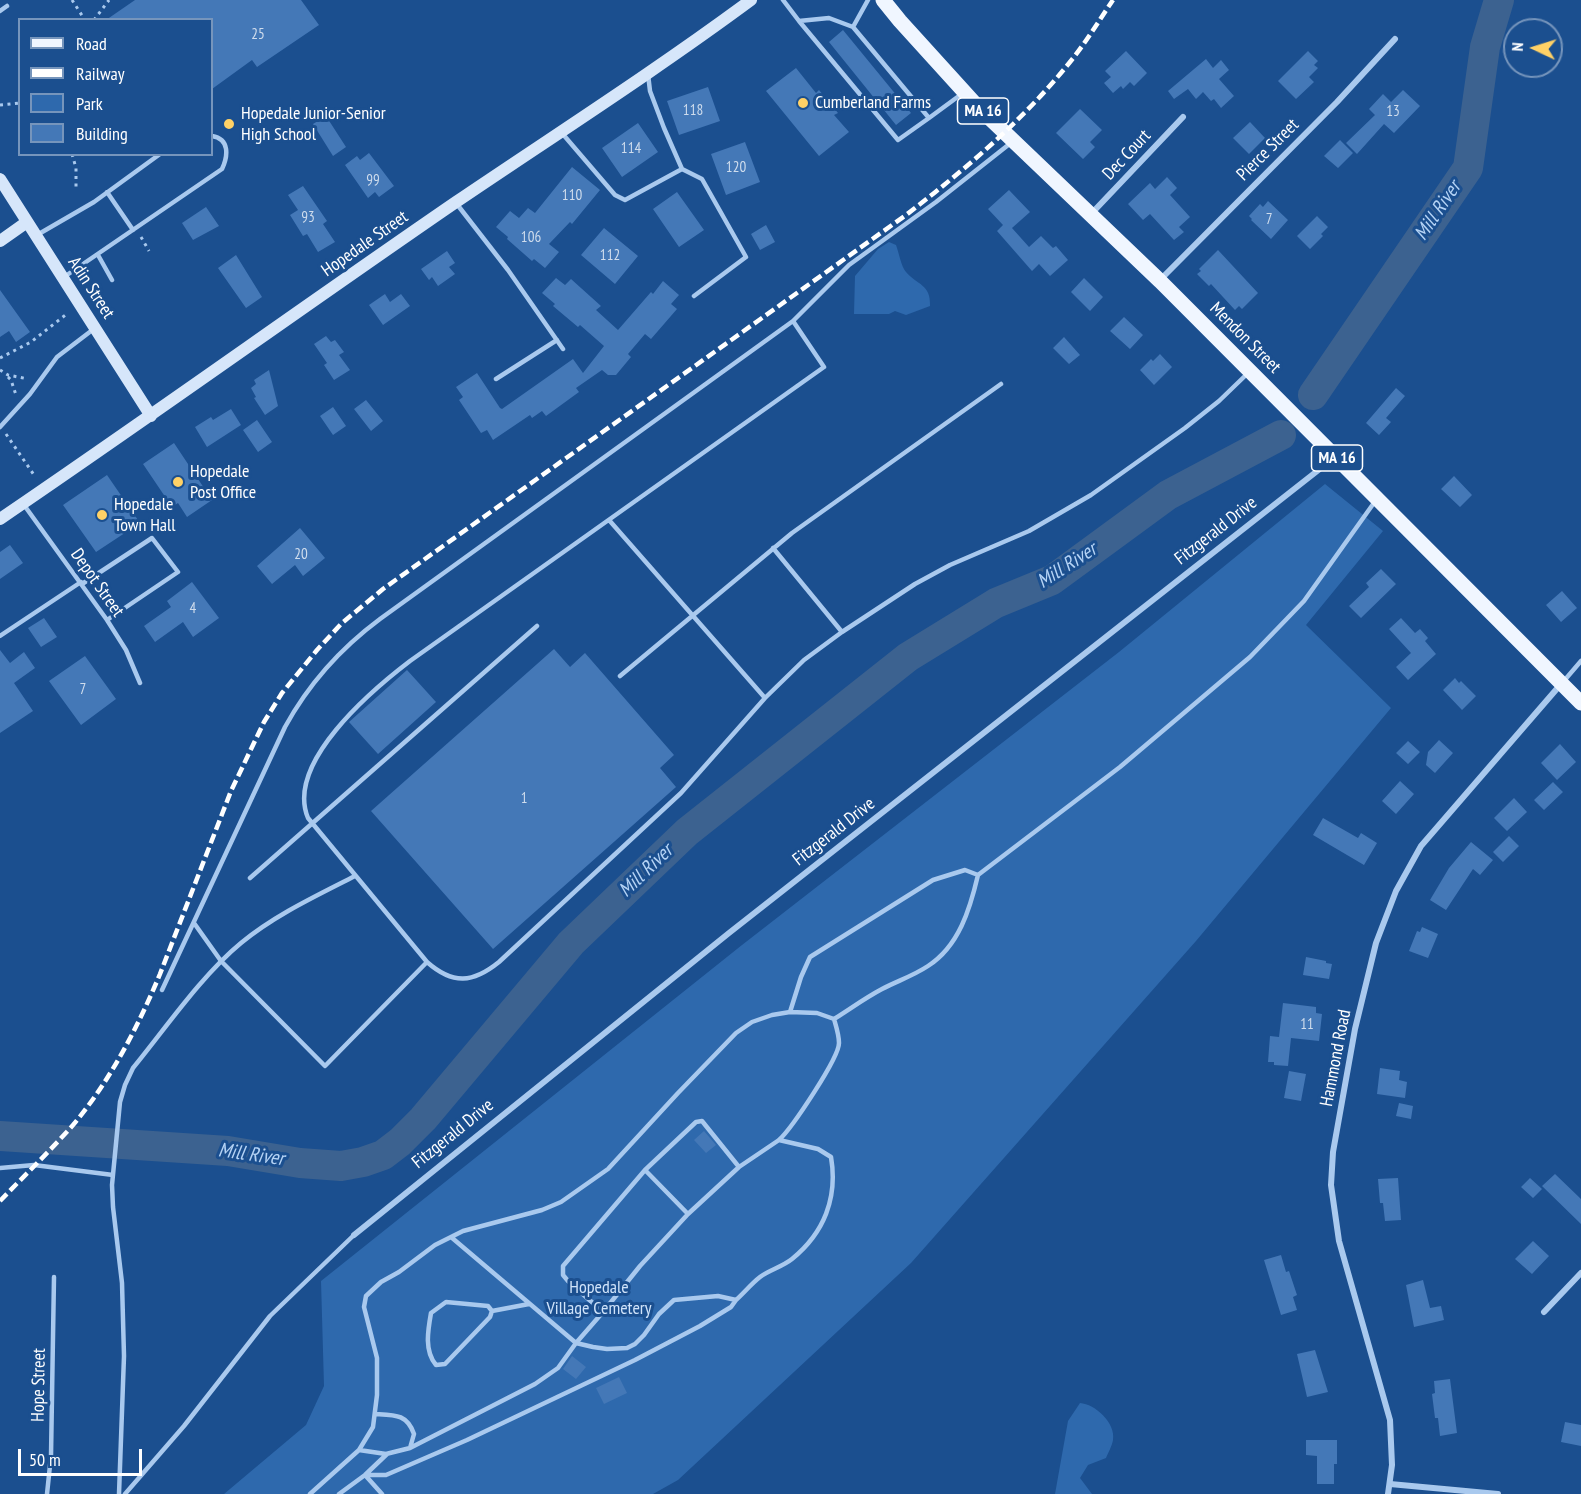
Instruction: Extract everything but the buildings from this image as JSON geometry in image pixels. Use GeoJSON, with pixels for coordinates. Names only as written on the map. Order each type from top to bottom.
{"type":"FeatureCollection","features":[{"type":"Feature","properties":{"kind":"main road","name":"Mendon Street"},"geometry":{"type":"LineString","coordinates":[[883,0],[965,92],[1160,281],[1581,703]]}},
{"type":"Feature","properties":{"kind":"street","name":"Hopedale Street"},"geometry":{"type":"LineString","coordinates":[[0,519],[456,203],[648,74],[751,0]]}},
{"type":"Feature","properties":{"kind":"street","name":"Pierce Street"},"geometry":{"type":"LineString","coordinates":[[1160,281],[1337,102],[1395,39]]}},
{"type":"Feature","properties":{"kind":"street","name":"Dec Court"},"geometry":{"type":"LineString","coordinates":[[1092,214],[1183,117]]}},
{"type":"Feature","properties":{"kind":"street","name":"Adin Street"},"geometry":{"type":"LineString","coordinates":[[0,179],[151,416]]}},
{"type":"Feature","properties":{"kind":"street"},"geometry":{"type":"LineString","coordinates":[[0,241],[27,222]]}},
{"type":"Feature","properties":{"kind":"street","name":"Fitzgerald Drive"},"geometry":{"type":"LineString","coordinates":[[354,1234],[729,933],[1335,456]]}},
{"type":"Feature","properties":{"kind":"street","name":"Hammond Road"},"geometry":{"type":"LineString","coordinates":[[1388,1494],[1392,1465],[1390,1420],[1339,1241],[1330,1185],[1333,1152],[1355,1029],[1376,943],[1396,891],[1421,846],[1562,684]]}},
{"type":"Feature","properties":{"kind":"street"},"geometry":{"type":"LineString","coordinates":[[1544,1312],[1581,1273]]}},
{"type":"Feature","properties":{"kind":"street"},"geometry":{"type":"LineString","coordinates":[[1390,1484],[1498,1494]]}},
{"type":"Feature","properties":{"kind":"lane"},"geometry":{"type":"LineString","coordinates":[[783,0],[898,140],[965,92]]}},
{"type":"Feature","properties":{"kind":"lane"},"geometry":{"type":"LineString","coordinates":[[853,27],[868,0]]}},
{"type":"Feature","properties":{"kind":"lane"},"geometry":{"type":"LineString","coordinates":[[0,11],[7,6]]}},
{"type":"Feature","properties":{"kind":"lane"},"geometry":{"type":"LineString","coordinates":[[799,21],[829,18],[853,27],[929,118]]}},
{"type":"Feature","properties":{"kind":"lane"},"geometry":{"type":"LineString","coordinates":[[648,74],[657,110],[682,169],[702,179],[746,257],[694,296]]}},
{"type":"Feature","properties":{"kind":"lane"},"geometry":{"type":"LineString","coordinates":[[561,132],[615,195],[626,200],[682,169]]}},
{"type":"Feature","properties":{"kind":"lane"},"geometry":{"type":"LineString","coordinates":[[63,278],[222,170],[228,155],[224,142],[213,136]]}},
{"type":"Feature","properties":{"kind":"lane"},"geometry":{"type":"LineString","coordinates":[[162,990],[296,708],[318,678],[347,647],[389,612],[792,321],[849,265],[936,202],[1014,140]]}},
{"type":"Feature","properties":{"kind":"lane"},"geometry":{"type":"LineString","coordinates":[[36,235],[107,192],[157,156]]}},
{"type":"Feature","properties":{"kind":"lane"},"geometry":{"type":"LineString","coordinates":[[107,192],[133,230]]}},
{"type":"Feature","properties":{"kind":"lane"},"geometry":{"type":"LineString","coordinates":[[456,203],[508,270],[563,349]]}},
{"type":"Feature","properties":{"kind":"lane"},"geometry":{"type":"LineString","coordinates":[[98,255],[112,280]]}},
{"type":"Feature","properties":{"kind":"lane"},"geometry":{"type":"LineString","coordinates":[[792,321],[824,368],[410,661],[349,714],[328,740],[308,782],[305,806],[312,824],[427,962],[442,973],[460,979],[469,979],[488,971],[681,794],[765,698],[804,660],[842,632],[933,574],[1029,531],[1091,495],[1185,428],[1219,401],[1250,371]]}},
{"type":"Feature","properties":{"kind":"lane"},"geometry":{"type":"LineString","coordinates":[[0,427],[17,409],[57,357],[95,328]]}},
{"type":"Feature","properties":{"kind":"lane"},"geometry":{"type":"LineString","coordinates":[[496,379],[557,340]]}},
{"type":"Feature","properties":{"kind":"lane"},"geometry":{"type":"LineString","coordinates":[[620,676],[773,548],[1001,384]]}},
{"type":"Feature","properties":{"kind":"lane"},"geometry":{"type":"LineString","coordinates":[[834,1019],[881,989],[927,967],[942,955],[961,927],[972,900],[978,875],[1120,767],[1250,657],[1304,601],[1378,498]]}},
{"type":"Feature","properties":{"kind":"lane","name":"Depot Street"},"geometry":{"type":"LineString","coordinates":[[22,504],[107,620],[126,650],[140,683]]}},
{"type":"Feature","properties":{"kind":"lane"},"geometry":{"type":"LineString","coordinates":[[609,520],[765,698]]}},
{"type":"Feature","properties":{"kind":"lane"},"geometry":{"type":"LineString","coordinates":[[0,636],[152,538],[178,572],[107,620]]}},
{"type":"Feature","properties":{"kind":"lane"},"geometry":{"type":"LineString","coordinates":[[773,548],[842,632]]}},
{"type":"Feature","properties":{"kind":"lane"},"geometry":{"type":"LineString","coordinates":[[250,878],[537,626]]}},
{"type":"Feature","properties":{"kind":"lane"},"geometry":{"type":"LineString","coordinates":[[1562,684],[1581,661]]}},
{"type":"Feature","properties":{"kind":"lane"},"geometry":{"type":"LineString","coordinates":[[790,1012],[810,957],[933,880],[965,870],[978,875]]}},
{"type":"Feature","properties":{"kind":"lane"},"geometry":{"type":"LineString","coordinates":[[118,1494],[124,1356],[122,1283],[113,1207],[113,1168],[122,1093],[133,1068],[221,961],[273,919],[355,876]]}},
{"type":"Feature","properties":{"kind":"lane"},"geometry":{"type":"LineString","coordinates":[[194,922],[221,961],[325,1066],[427,962]]}},
{"type":"Feature","properties":{"kind":"lane"},"geometry":{"type":"LineString","coordinates":[[310,1494],[359,1450],[373,1427],[378,1358],[364,1307],[366,1296],[381,1282],[399,1272],[435,1245],[451,1237],[472,1228],[542,1210],[561,1202],[608,1169],[736,1033],[752,1022],[790,1012],[817,1013],[834,1019]]}},
{"type":"Feature","properties":{"kind":"lane"},"geometry":{"type":"LineString","coordinates":[[359,1450],[374,1454],[387,1454],[410,1448],[535,1384],[558,1368],[576,1342],[639,1266],[688,1214],[739,1167],[779,1140],[794,1122],[831,1065],[839,1044],[834,1019]]}},
{"type":"Feature","properties":{"kind":"lane"},"geometry":{"type":"LineString","coordinates":[[603,1312],[568,1281],[563,1275],[562,1266],[645,1170],[696,1122],[702,1121],[739,1167]]}},
{"type":"Feature","properties":{"kind":"lane"},"geometry":{"type":"LineString","coordinates":[[365,1475],[386,1475],[467,1440],[635,1360],[731,1307],[760,1277],[790,1260],[813,1239],[829,1208],[834,1177],[831,1156],[818,1149],[779,1140]]}},
{"type":"Feature","properties":{"kind":"lane"},"geometry":{"type":"LineString","coordinates":[[0,1168],[34,1165],[113,1175]]}},
{"type":"Feature","properties":{"kind":"lane"},"geometry":{"type":"LineString","coordinates":[[645,1170],[688,1214]]}},
{"type":"Feature","properties":{"kind":"lane"},"geometry":{"type":"LineString","coordinates":[[125,1494],[184,1426],[270,1316],[354,1234]]}},
{"type":"Feature","properties":{"kind":"lane"},"geometry":{"type":"LineString","coordinates":[[451,1237],[576,1342],[607,1349],[627,1348],[644,1335],[659,1314],[674,1300],[718,1296],[736,1300]]}},
{"type":"Feature","properties":{"kind":"lane","name":"Hope Street"},"geometry":{"type":"LineString","coordinates":[[47,1494],[51,1456],[54,1277]]}},
{"type":"Feature","properties":{"kind":"lane"},"geometry":{"type":"LineString","coordinates":[[446,1302],[489,1306],[492,1311],[490,1317],[445,1364],[436,1365],[431,1359],[427,1335],[431,1314],[446,1302]]}},
{"type":"Feature","properties":{"kind":"lane"},"geometry":{"type":"LineString","coordinates":[[492,1311],[529,1304]]}},
{"type":"Feature","properties":{"kind":"lane"},"geometry":{"type":"LineString","coordinates":[[375,1413],[403,1417],[411,1425],[414,1434],[410,1448]]}},
{"type":"Feature","properties":{"kind":"lane"},"geometry":{"type":"LineString","coordinates":[[339,1494],[365,1475],[387,1454]]}},
{"type":"Feature","properties":{"kind":"lane"},"geometry":{"type":"LineString","coordinates":[[365,1475],[382,1494]]}},
{"type":"Feature","properties":{"kind":"path"},"geometry":{"type":"LineString","coordinates":[[72,0],[84,18]]}},
{"type":"Feature","properties":{"kind":"path"},"geometry":{"type":"LineString","coordinates":[[96,18],[109,0]]}},
{"type":"Feature","properties":{"kind":"path"},"geometry":{"type":"LineString","coordinates":[[0,105],[18,103]]}},
{"type":"Feature","properties":{"kind":"path"},"geometry":{"type":"LineString","coordinates":[[73,156],[76,168],[76,191]]}},
{"type":"Feature","properties":{"kind":"path"},"geometry":{"type":"LineString","coordinates":[[141,237],[149,251]]}},
{"type":"Feature","properties":{"kind":"path"},"geometry":{"type":"LineString","coordinates":[[0,358],[31,342],[68,313]]}},
{"type":"Feature","properties":{"kind":"path"},"geometry":{"type":"LineString","coordinates":[[2,371],[21,378],[41,379]]}},
{"type":"Feature","properties":{"kind":"path"},"geometry":{"type":"LineString","coordinates":[[2,371],[11,380],[16,393],[17,409]]}},
{"type":"Feature","properties":{"kind":"path"},"geometry":{"type":"LineString","coordinates":[[0,427],[33,475]]}},
{"type":"Feature","properties":{"kind":"green space"},"geometry":{"type":"Polygon","coordinates":[[[889,242],[896,245],[906,272],[926,289],[930,306],[906,315],[895,311],[889,314],[854,314],[855,276],[878,249],[889,242]]]}},
{"type":"Feature","properties":{"kind":"green space","name":"Hopedale Village Cemetery"},"geometry":{"type":"Polygon","coordinates":[[[1325,484],[1383,531],[1306,625],[1391,708],[1196,941],[911,1263],[678,1480],[653,1494],[224,1494],[306,1425],[324,1386],[321,1281],[742,945],[1119,652],[1325,484]]]}},
{"type":"Feature","properties":{"kind":"green space"},"geometry":{"type":"Polygon","coordinates":[[[1080,1403],[1092,1407],[1108,1421],[1113,1434],[1112,1442],[1106,1458],[1088,1465],[1080,1478],[1092,1494],[1055,1494],[1068,1421],[1080,1403]]]}},
{"type":"Feature","properties":{"kind":"waterway","name":"Mill River"},"geometry":{"type":"LineString","coordinates":[[1313,395],[1468,168],[1485,47],[1499,0]]}},
{"type":"Feature","properties":{"kind":"waterway","name":"Mill River"},"geometry":{"type":"LineString","coordinates":[[0,1136],[228,1151],[300,1163],[341,1166],[383,1155],[423,1119],[571,943],[687,832],[908,657],[996,603],[1052,580],[1168,495],[1281,435]]}},
{"type":"Feature","properties":{"kind":"railway"},"geometry":{"type":"LineString","coordinates":[[0,1201],[73,1125],[111,1072],[133,1033],[160,974],[231,791],[264,722],[282,693],[342,623],[383,589],[906,215],[951,179],[995,141],[1056,79],[1113,0]]}},
{"type":"Feature","properties":{"kind":"place","name":"Cumberland Farms"},"geometry":{"type":"Point","coordinates":[803,103]}},
{"type":"Feature","properties":{"kind":"place","name":"Hopedale Junior-Senior High School"},"geometry":{"type":"Point","coordinates":[229,124]}},
{"type":"Feature","properties":{"kind":"place","name":"Hopedale Post Office"},"geometry":{"type":"Point","coordinates":[178,482]}},
{"type":"Feature","properties":{"kind":"place","name":"Hopedale Town Hall"},"geometry":{"type":"Point","coordinates":[102,515]}}]}
